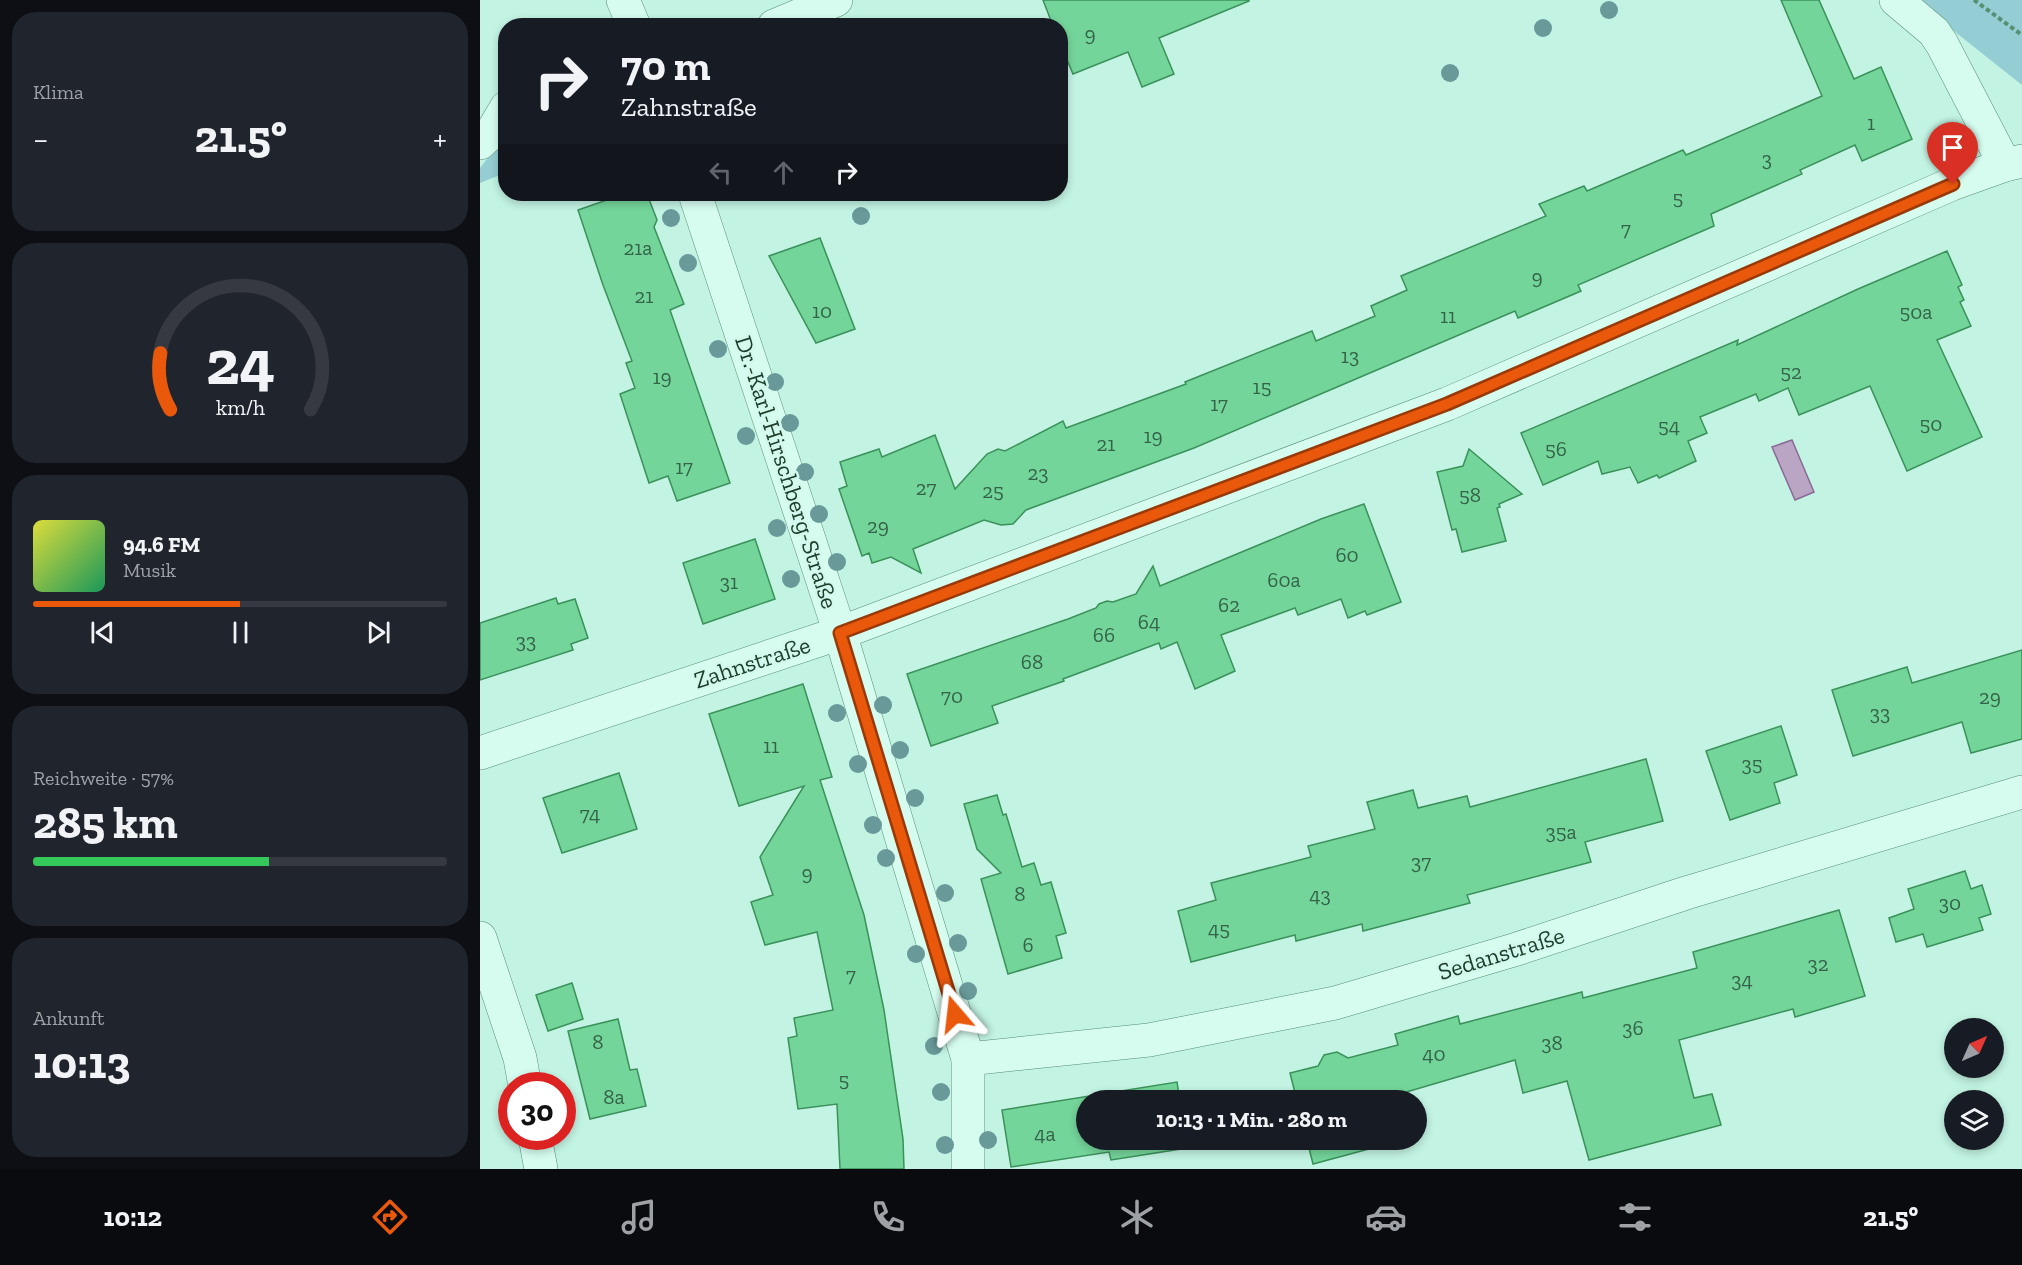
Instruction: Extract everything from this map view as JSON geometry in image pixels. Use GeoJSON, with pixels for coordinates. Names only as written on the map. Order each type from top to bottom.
{"type":"FeatureCollection","features":[{"type":"Feature","properties":{"kind":"street"},"geometry":{"type":"LineString","coordinates":[[623,0],[631,18]]}},
{"type":"Feature","properties":{"kind":"street"},"geometry":{"type":"LineString","coordinates":[[793,18],[836,0]]}},
{"type":"Feature","properties":{"kind":"street"},"geometry":{"type":"LineString","coordinates":[[1896,0],[1934,32],[2013,163]]}},
{"type":"Feature","properties":{"kind":"street"},"geometry":{"type":"LineString","coordinates":[[480,143],[492,132],[498,122]]}},
{"type":"Feature","properties":{"kind":"street","name":"Zahnstraße"},"geometry":{"type":"LineString","coordinates":[[480,753],[840,633],[1447,404],[1942,189],[2013,163]]}},
{"type":"Feature","properties":{"kind":"street","name":"Dr.-Karl-Hirschberg-Straße"},"geometry":{"type":"LineString","coordinates":[[697,201],[840,633],[968,1059],[968,1169]]}},
{"type":"Feature","properties":{"kind":"street","name":"Sedanstraße"},"geometry":{"type":"LineString","coordinates":[[968,1059],[1149,1040],[1335,1003],[1517,949],[1686,893],[2022,792]]}},
{"type":"Feature","properties":{"kind":"street"},"geometry":{"type":"LineString","coordinates":[[480,938],[520,1058],[522,1072]]}},
{"type":"Feature","properties":{"kind":"street"},"geometry":{"type":"LineString","coordinates":[[537,1150],[541,1169]]}},
{"type":"Feature","properties":{"kind":"path"},"geometry":{"type":"LineString","coordinates":[[1974,0],[2022,35]]}},
{"type":"Feature","properties":{"kind":"shaded area"},"geometry":{"type":"Polygon","coordinates":[[[1915,0],[2022,0],[2022,85],[1915,0]]]}},
{"type":"Feature","properties":{"kind":"shaded area"},"geometry":{"type":"Polygon","coordinates":[[[498,145],[498,176],[480,183],[480,168],[498,145]]]}},
{"type":"Feature","properties":{"kind":"shaded area"},"geometry":{"type":"Polygon","coordinates":[[[1792,440],[1814,492],[1795,500],[1772,447],[1792,440]]]}},
{"type":"Feature","properties":{"kind":"building"},"geometry":{"type":"Polygon","coordinates":[[[1043,0],[1249,0],[1159,38],[1174,74],[1142,87],[1128,52],[1073,74],[1068,62],[1068,18],[1050,18],[1043,0]]]}},
{"type":"Feature","properties":{"kind":"building"},"geometry":{"type":"Polygon","coordinates":[[[1781,0],[1819,0],[1854,79],[1881,67],[1912,139],[1862,161],[1855,145],[1800,170],[1802,174],[1711,214],[1714,226],[1578,285],[1581,291],[1518,318],[1515,311],[1194,448],[1026,510],[1013,524],[1001,525],[984,520],[913,549],[921,573],[891,557],[872,563],[869,553],[862,556],[839,489],[847,486],[840,462],[879,449],[882,457],[935,435],[955,489],[987,454],[998,449],[1005,451],[1063,421],[1066,428],[1186,384],[1185,382],[1312,331],[1316,341],[1375,316],[1371,306],[1407,290],[1401,276],[1546,216],[1539,204],[1584,186],[1587,191],[1683,150],[1686,155],[1822,96],[1781,0]]]}},
{"type":"Feature","properties":{"kind":"building"},"geometry":{"type":"Polygon","coordinates":[[[604,201],[650,201],[657,220],[654,227],[684,304],[670,310],[730,483],[677,501],[668,476],[649,483],[620,394],[635,388],[626,363],[632,361],[578,210],[604,201]]]}},
{"type":"Feature","properties":{"kind":"building"},"geometry":{"type":"Polygon","coordinates":[[[820,238],[855,329],[816,343],[769,256],[820,238]]]}},
{"type":"Feature","properties":{"kind":"building"},"geometry":{"type":"Polygon","coordinates":[[[1947,251],[1962,285],[1958,287],[1964,300],[1960,302],[1971,326],[1937,340],[1982,437],[1907,471],[1870,386],[1799,415],[1788,388],[1759,401],[1756,394],[1700,417],[1707,433],[1688,441],[1696,461],[1659,478],[1657,475],[1638,483],[1630,467],[1602,474],[1598,461],[1543,485],[1521,433],[1738,340],[1737,345],[1947,251]]]}},
{"type":"Feature","properties":{"kind":"building"},"geometry":{"type":"Polygon","coordinates":[[[1469,449],[1522,494],[1499,504],[1500,507],[1497,508],[1506,541],[1462,552],[1456,529],[1452,530],[1437,472],[1463,466],[1469,449]]]}},
{"type":"Feature","properties":{"kind":"building"},"geometry":{"type":"Polygon","coordinates":[[[1364,504],[1401,602],[1367,615],[1365,611],[1348,618],[1341,599],[1298,615],[1295,608],[1221,635],[1235,671],[1195,689],[1177,642],[1161,649],[1159,643],[1063,679],[1064,681],[992,706],[998,723],[931,746],[907,674],[1068,619],[1107,601],[1113,602],[1136,594],[1153,566],[1160,586],[1321,519],[1364,504]]]}},
{"type":"Feature","properties":{"kind":"building"},"geometry":{"type":"Polygon","coordinates":[[[755,539],[775,599],[703,624],[683,563],[755,539]]]}},
{"type":"Feature","properties":{"kind":"building"},"geometry":{"type":"Polygon","coordinates":[[[556,598],[558,604],[575,599],[588,638],[571,644],[573,650],[480,680],[480,623],[556,598]]]}},
{"type":"Feature","properties":{"kind":"building"},"geometry":{"type":"Polygon","coordinates":[[[2022,650],[2022,739],[1971,753],[1962,722],[1853,756],[1832,690],[1907,667],[1912,683],[2022,650]]]}},
{"type":"Feature","properties":{"kind":"building"},"geometry":{"type":"Polygon","coordinates":[[[803,684],[832,777],[820,780],[864,915],[884,1010],[903,1139],[904,1169],[840,1169],[837,1104],[798,1109],[788,1038],[797,1036],[794,1018],[833,1010],[817,932],[765,945],[751,902],[773,895],[760,857],[804,786],[739,806],[709,714],[803,684]]]}},
{"type":"Feature","properties":{"kind":"building"},"geometry":{"type":"Polygon","coordinates":[[[1781,726],[1797,775],[1774,783],[1780,803],[1730,820],[1706,751],[1781,726]]]}},
{"type":"Feature","properties":{"kind":"building"},"geometry":{"type":"Polygon","coordinates":[[[1646,759],[1663,821],[1585,842],[1591,862],[1467,895],[1470,903],[1363,931],[1362,924],[1296,941],[1295,935],[1191,962],[1178,911],[1216,900],[1211,883],[1311,857],[1308,846],[1375,829],[1367,802],[1413,790],[1418,808],[1467,796],[1470,807],[1646,759]]]}},
{"type":"Feature","properties":{"kind":"building"},"geometry":{"type":"Polygon","coordinates":[[[619,773],[637,829],[562,853],[543,798],[619,773]]]}},
{"type":"Feature","properties":{"kind":"building"},"geometry":{"type":"Polygon","coordinates":[[[997,795],[1003,815],[1006,814],[1022,867],[1034,863],[1041,885],[1051,882],[1066,933],[1056,936],[1062,958],[1008,974],[981,879],[1001,873],[977,849],[964,804],[997,795]]]}},
{"type":"Feature","properties":{"kind":"building"},"geometry":{"type":"Polygon","coordinates":[[[1965,871],[1971,889],[1982,885],[1991,914],[1979,918],[1983,930],[1927,947],[1923,934],[1896,942],[1889,918],[1914,909],[1908,889],[1965,871]]]}},
{"type":"Feature","properties":{"kind":"building"},"geometry":{"type":"Polygon","coordinates":[[[1839,910],[1865,996],[1795,1017],[1793,1009],[1679,1040],[1694,1098],[1712,1094],[1721,1125],[1589,1160],[1567,1081],[1523,1093],[1515,1060],[1413,1090],[1294,1090],[1290,1073],[1318,1066],[1324,1055],[1337,1052],[1348,1058],[1398,1045],[1395,1034],[1458,1016],[1460,1024],[1582,992],[1583,998],[1697,968],[1693,952],[1839,910]]]}},
{"type":"Feature","properties":{"kind":"building"},"geometry":{"type":"Polygon","coordinates":[[[572,983],[583,1019],[548,1031],[536,995],[572,983]]]}},
{"type":"Feature","properties":{"kind":"building"},"geometry":{"type":"Polygon","coordinates":[[[618,1019],[630,1070],[637,1069],[646,1106],[590,1119],[568,1031],[618,1019]]]}},
{"type":"Feature","properties":{"kind":"building"},"geometry":{"type":"Polygon","coordinates":[[[1177,1082],[1178,1090],[1127,1090],[1177,1082]]]}},
{"type":"Feature","properties":{"kind":"building"},"geometry":{"type":"Polygon","coordinates":[[[1076,1098],[1076,1150],[1174,1150],[1111,1160],[1109,1152],[1011,1167],[1002,1110],[1076,1098]]]}},
{"type":"Feature","properties":{"kind":"building"},"geometry":{"type":"Polygon","coordinates":[[[1310,1150],[1365,1150],[1313,1164],[1310,1150]]]}},
{"type":"Feature","properties":{"kind":"route"},"geometry":{"type":"LineString","coordinates":[[955,1014],[840,633],[1447,404],[1953,184]]}}]}
